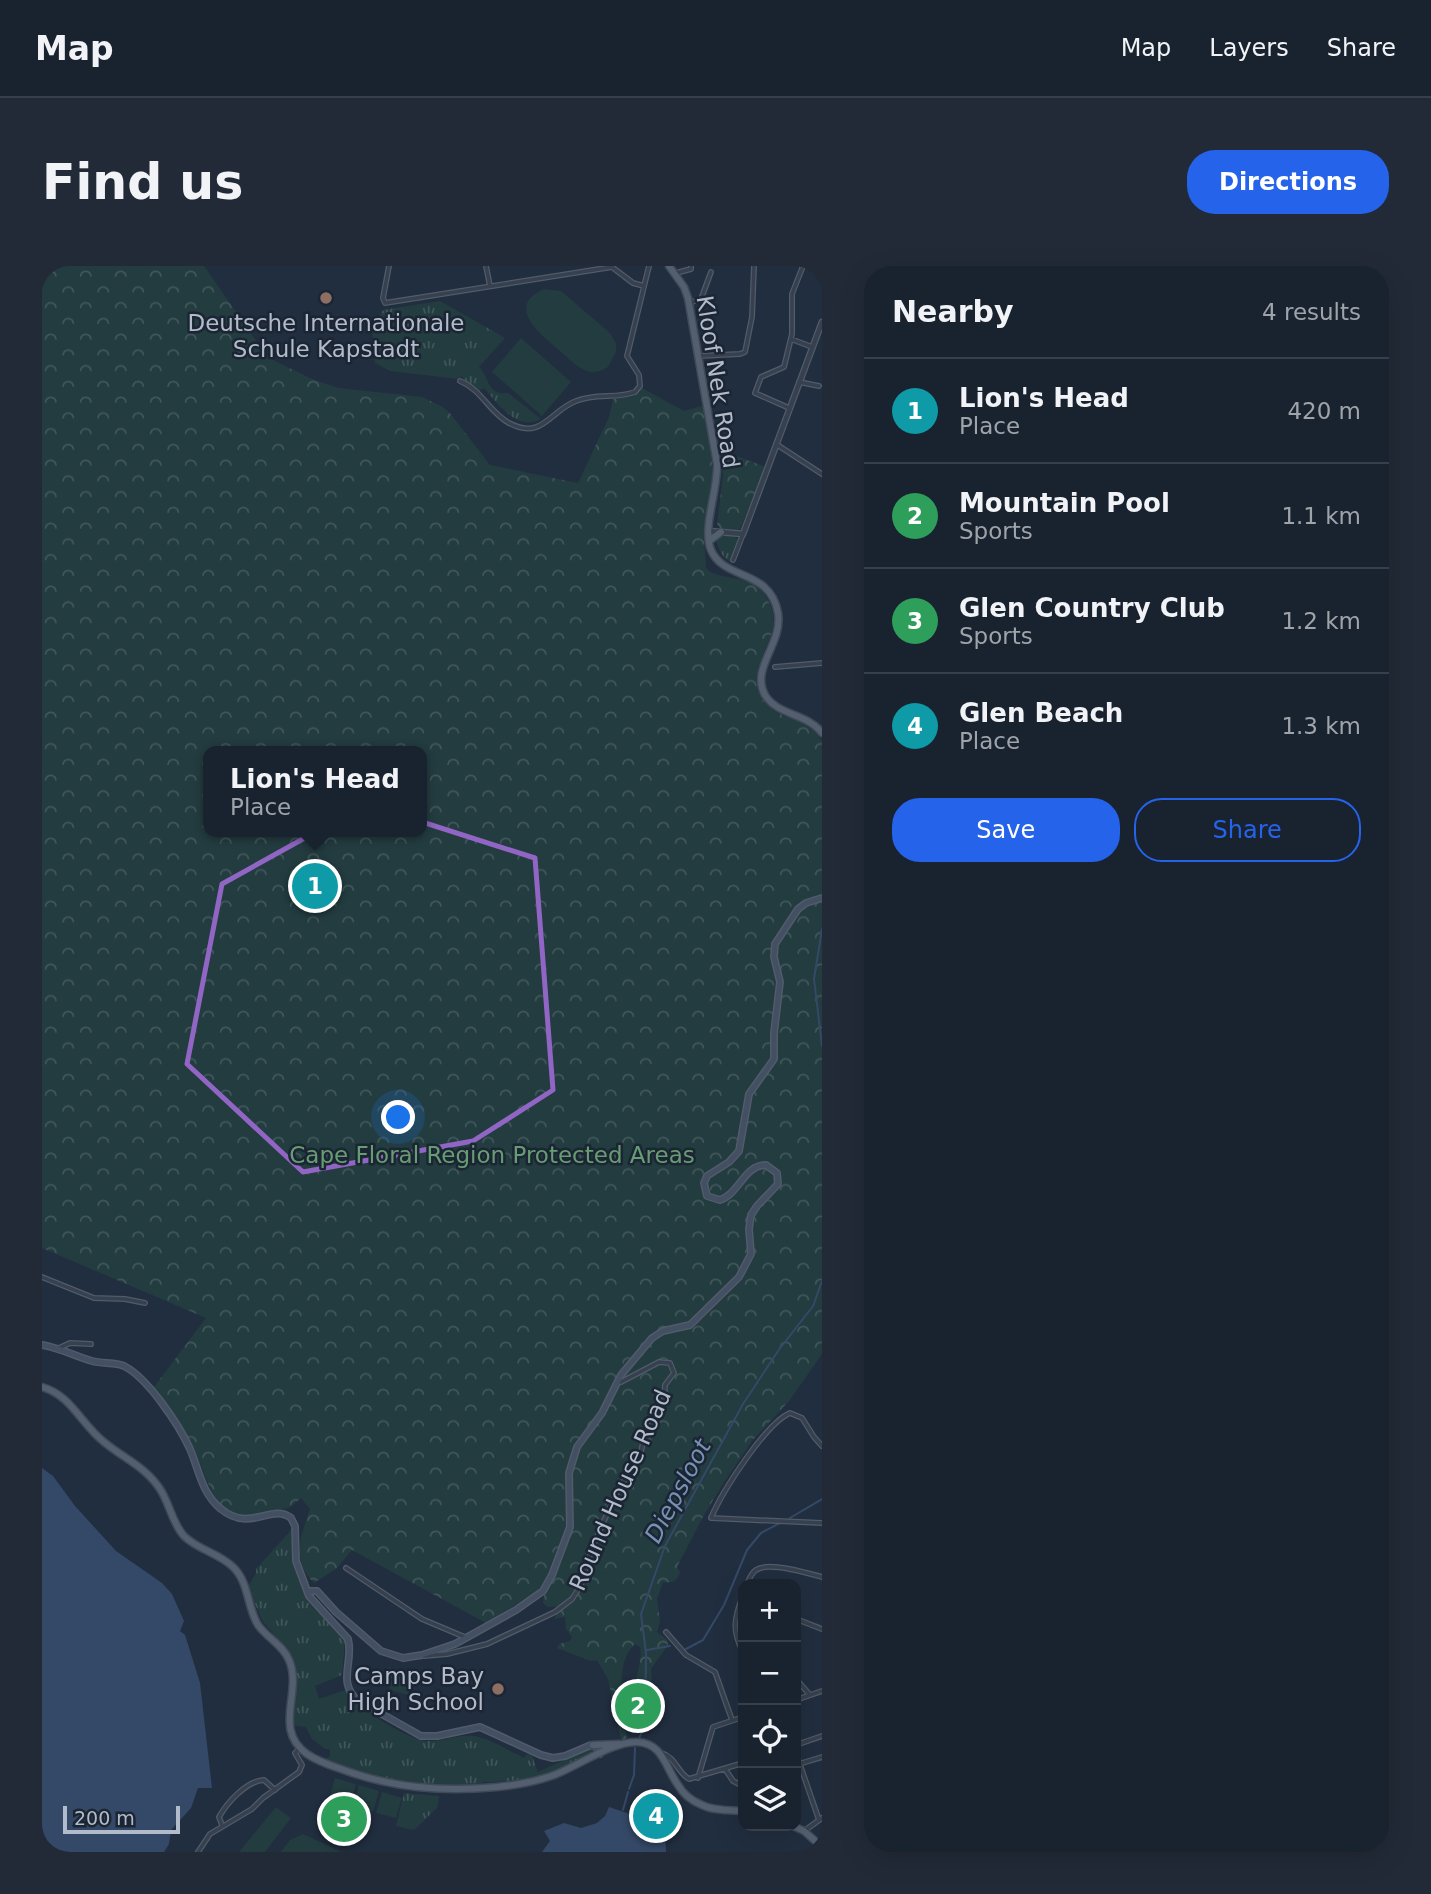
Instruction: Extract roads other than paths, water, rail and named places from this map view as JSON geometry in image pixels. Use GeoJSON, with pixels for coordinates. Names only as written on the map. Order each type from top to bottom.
{"type":"FeatureCollection","features":[{"type":"Feature","properties":{"kind":"main road","name":"Kloof Nek Road"},"geometry":{"type":"LineString","coordinates":[[668,266],[684,287],[689,303],[717,464],[709,541]]}},
{"type":"Feature","properties":{"kind":"main road"},"geometry":{"type":"LineString","coordinates":[[721,532],[709,541],[717,559],[727,568],[759,583],[771,595],[776,606],[779,629],[761,673],[764,692],[775,706],[810,721],[822,733]]}},
{"type":"Feature","properties":{"kind":"main road"},"geometry":{"type":"LineString","coordinates":[[309,1591],[318,1592],[335,1612],[383,1652],[404,1658],[422,1655],[467,1638],[522,1607],[548,1584],[570,1527],[569,1476],[573,1457],[582,1439],[602,1413],[618,1381],[655,1335],[686,1326],[702,1315],[735,1282],[749,1257],[750,1218],[757,1206],[775,1189],[778,1182],[776,1173],[766,1165],[755,1166],[729,1195],[721,1200],[707,1196],[704,1181],[738,1153],[748,1096],[774,1059],[780,982],[774,957],[775,943],[798,909],[806,903],[822,898]]}},
{"type":"Feature","properties":{"kind":"main road"},"geometry":{"type":"LineString","coordinates":[[42,1345],[59,1348],[91,1361],[125,1367],[154,1392],[187,1442],[207,1493],[225,1513],[246,1520],[278,1513],[289,1516],[295,1526],[297,1564],[314,1604],[348,1639],[345,1679],[352,1696],[412,1733],[432,1737],[480,1727],[553,1758],[593,1745],[645,1743],[661,1753],[675,1782],[692,1799],[713,1809],[738,1811]]}},
{"type":"Feature","properties":{"kind":"main road"},"geometry":{"type":"LineString","coordinates":[[42,1387],[61,1394],[99,1438],[142,1469],[161,1490],[174,1522],[184,1536],[238,1572],[258,1624],[289,1659],[293,1674],[289,1724],[300,1748],[315,1759],[352,1773],[401,1786],[431,1790],[474,1788],[528,1783],[629,1743]]}},
{"type":"Feature","properties":{"kind":"main road"},"geometry":{"type":"LineString","coordinates":[[593,1745],[600,1754]]}},
{"type":"Feature","properties":{"kind":"main road"},"geometry":{"type":"LineString","coordinates":[[801,1830],[822,1847]]}},
{"type":"Feature","properties":{"kind":"street"},"geometry":{"type":"LineString","coordinates":[[388,266],[384,302],[599,267],[614,267],[633,283],[644,286]]}},
{"type":"Feature","properties":{"kind":"street"},"geometry":{"type":"LineString","coordinates":[[486,266],[490,286]]}},
{"type":"Feature","properties":{"kind":"street"},"geometry":{"type":"LineString","coordinates":[[460,382],[471,386],[503,419],[526,428],[545,424],[579,400],[602,395],[635,393],[640,386],[640,377],[627,356],[649,266]]}},
{"type":"Feature","properties":{"kind":"street"},"geometry":{"type":"LineString","coordinates":[[674,274],[691,269],[691,266]]}},
{"type":"Feature","properties":{"kind":"street"},"geometry":{"type":"LineString","coordinates":[[698,356],[745,352],[752,317],[754,266]]}},
{"type":"Feature","properties":{"kind":"street"},"geometry":{"type":"LineString","coordinates":[[789,408],[755,393],[761,377],[783,369],[791,339],[792,294],[803,266]]}},
{"type":"Feature","properties":{"kind":"street"},"geometry":{"type":"LineString","coordinates":[[689,303],[701,299],[711,272]]}},
{"type":"Feature","properties":{"kind":"street"},"geometry":{"type":"LineString","coordinates":[[733,560],[822,322]]}},
{"type":"Feature","properties":{"kind":"street"},"geometry":{"type":"LineString","coordinates":[[791,339],[812,348]]}},
{"type":"Feature","properties":{"kind":"street"},"geometry":{"type":"LineString","coordinates":[[799,382],[819,386]]}},
{"type":"Feature","properties":{"kind":"street"},"geometry":{"type":"LineString","coordinates":[[776,444],[822,474]]}},
{"type":"Feature","properties":{"kind":"street"},"geometry":{"type":"LineString","coordinates":[[709,530],[743,534]]}},
{"type":"Feature","properties":{"kind":"street"},"geometry":{"type":"LineString","coordinates":[[775,667],[822,663]]}},
{"type":"Feature","properties":{"kind":"street"},"geometry":{"type":"LineString","coordinates":[[42,1276],[94,1298],[145,1303]]}},
{"type":"Feature","properties":{"kind":"street"},"geometry":{"type":"LineString","coordinates":[[59,1348],[70,1343],[91,1345]]}},
{"type":"Feature","properties":{"kind":"street","name":"Round House Road"},"geometry":{"type":"LineString","coordinates":[[422,1655],[440,1656],[487,1644],[555,1612],[578,1591],[607,1514],[641,1452],[647,1423],[664,1400],[665,1385],[674,1370],[667,1362],[659,1362],[618,1381]]}},
{"type":"Feature","properties":{"kind":"street"},"geometry":{"type":"LineString","coordinates":[[822,1446],[799,1416],[790,1413],[782,1416],[751,1452],[711,1518],[822,1523]]}},
{"type":"Feature","properties":{"kind":"street"},"geometry":{"type":"LineString","coordinates":[[751,1579],[755,1570],[765,1567],[822,1577]]}},
{"type":"Feature","properties":{"kind":"street"},"geometry":{"type":"LineString","coordinates":[[346,1568],[422,1619],[467,1638]]}},
{"type":"Feature","properties":{"kind":"street"},"geometry":{"type":"LineString","coordinates":[[738,1611],[734,1618],[738,1638]]}},
{"type":"Feature","properties":{"kind":"street"},"geometry":{"type":"LineString","coordinates":[[801,1621],[822,1629]]}},
{"type":"Feature","properties":{"kind":"street"},"geometry":{"type":"LineString","coordinates":[[666,1632],[686,1655],[715,1672],[732,1720]]}},
{"type":"Feature","properties":{"kind":"street"},"geometry":{"type":"LineString","coordinates":[[801,1685],[810,1695]]}},
{"type":"Feature","properties":{"kind":"street"},"geometry":{"type":"LineString","coordinates":[[801,1698],[822,1691]]}},
{"type":"Feature","properties":{"kind":"street"},"geometry":{"type":"LineString","coordinates":[[698,1778],[713,1727],[738,1718]]}},
{"type":"Feature","properties":{"kind":"street"},"geometry":{"type":"LineString","coordinates":[[801,1743],[822,1737]]}},
{"type":"Feature","properties":{"kind":"street"},"geometry":{"type":"LineString","coordinates":[[198,1852],[210,1834],[248,1812],[301,1770],[302,1765],[295,1755],[300,1748]]}},
{"type":"Feature","properties":{"kind":"street"},"geometry":{"type":"LineString","coordinates":[[661,1753],[671,1757],[686,1778],[698,1778],[738,1765]]}},
{"type":"Feature","properties":{"kind":"street"},"geometry":{"type":"LineString","coordinates":[[801,1764],[822,1757]]}},
{"type":"Feature","properties":{"kind":"street"},"geometry":{"type":"LineString","coordinates":[[801,1768],[821,1819],[804,1831]]}},
{"type":"Feature","properties":{"kind":"street"},"geometry":{"type":"LineString","coordinates":[[725,1769],[738,1784]]}},
{"type":"Feature","properties":{"kind":"street"},"geometry":{"type":"LineString","coordinates":[[223,1826],[219,1817],[226,1805],[254,1782],[264,1780],[275,1790]]}},
{"type":"Feature","properties":{"kind":"water"},"geometry":{"type":"Polygon","coordinates":[[[42,1468],[53,1476],[75,1506],[116,1551],[162,1583],[172,1594],[184,1621],[180,1631],[185,1635],[200,1683],[212,1788],[198,1788],[191,1808],[171,1830],[169,1844],[164,1852],[42,1852],[42,1468]]]}},
{"type":"Feature","properties":{"kind":"water"},"geometry":{"type":"Polygon","coordinates":[[[609,1807],[657,1823],[665,1833],[666,1852],[542,1852],[550,1841],[544,1831],[564,1823],[581,1828],[597,1823],[605,1816],[609,1807]]]}},
{"type":"Feature","properties":{"kind":"waterway","name":"Diepsloot"},"geometry":{"type":"LineString","coordinates":[[822,929],[814,979],[822,1046]]}},
{"type":"Feature","properties":{"kind":"waterway","name":"Diepsloot"},"geometry":{"type":"LineString","coordinates":[[639,1739],[645,1723],[646,1653],[641,1614],[665,1546],[743,1404],[778,1351],[813,1306],[822,1281]]}},
{"type":"Feature","properties":{"kind":"waterway"},"geometry":{"type":"LineString","coordinates":[[790,1518],[822,1499]]}},
{"type":"Feature","properties":{"kind":"waterway"},"geometry":{"type":"LineString","coordinates":[[686,1649],[703,1640],[724,1605],[747,1550],[761,1533],[780,1523]]}},
{"type":"Feature","properties":{"kind":"waterway"},"geometry":{"type":"LineString","coordinates":[[647,1650],[670,1646]]}},
{"type":"Feature","properties":{"kind":"waterway","name":"Diepsloot"},"geometry":{"type":"LineString","coordinates":[[629,1789],[634,1775],[635,1748]]}},
{"type":"Feature","properties":{"kind":"waterway","name":"Diepsloot"},"geometry":{"type":"LineString","coordinates":[[623,1810],[628,1792]]}},
{"type":"Feature","properties":{"kind":"place","name":"Deutsche Internationale Schule Kapstadt"},"geometry":{"type":"Point","coordinates":[326,298]}},
{"type":"Feature","properties":{"kind":"place","name":"Lion's Head"},"geometry":{"type":"Point","coordinates":[315,886]}},
{"type":"Feature","properties":{"kind":"place","name":"Camps Bay High School"},"geometry":{"type":"Point","coordinates":[498,1689]}},
{"type":"Feature","properties":{"kind":"place","name":"Mountain Pool"},"geometry":{"type":"Point","coordinates":[638,1706]}},
{"type":"Feature","properties":{"kind":"place","name":"Glen Beach"},"geometry":{"type":"Point","coordinates":[656,1816]}},
{"type":"Feature","properties":{"kind":"place","name":"Glen Country Club"},"geometry":{"type":"Point","coordinates":[344,1819]}},
{"type":"Feature","properties":{"kind":"park label","name":"Cape Floral Region Protected Areas"},"geometry":{"type":"Point","coordinates":[492,1155]}}]}
